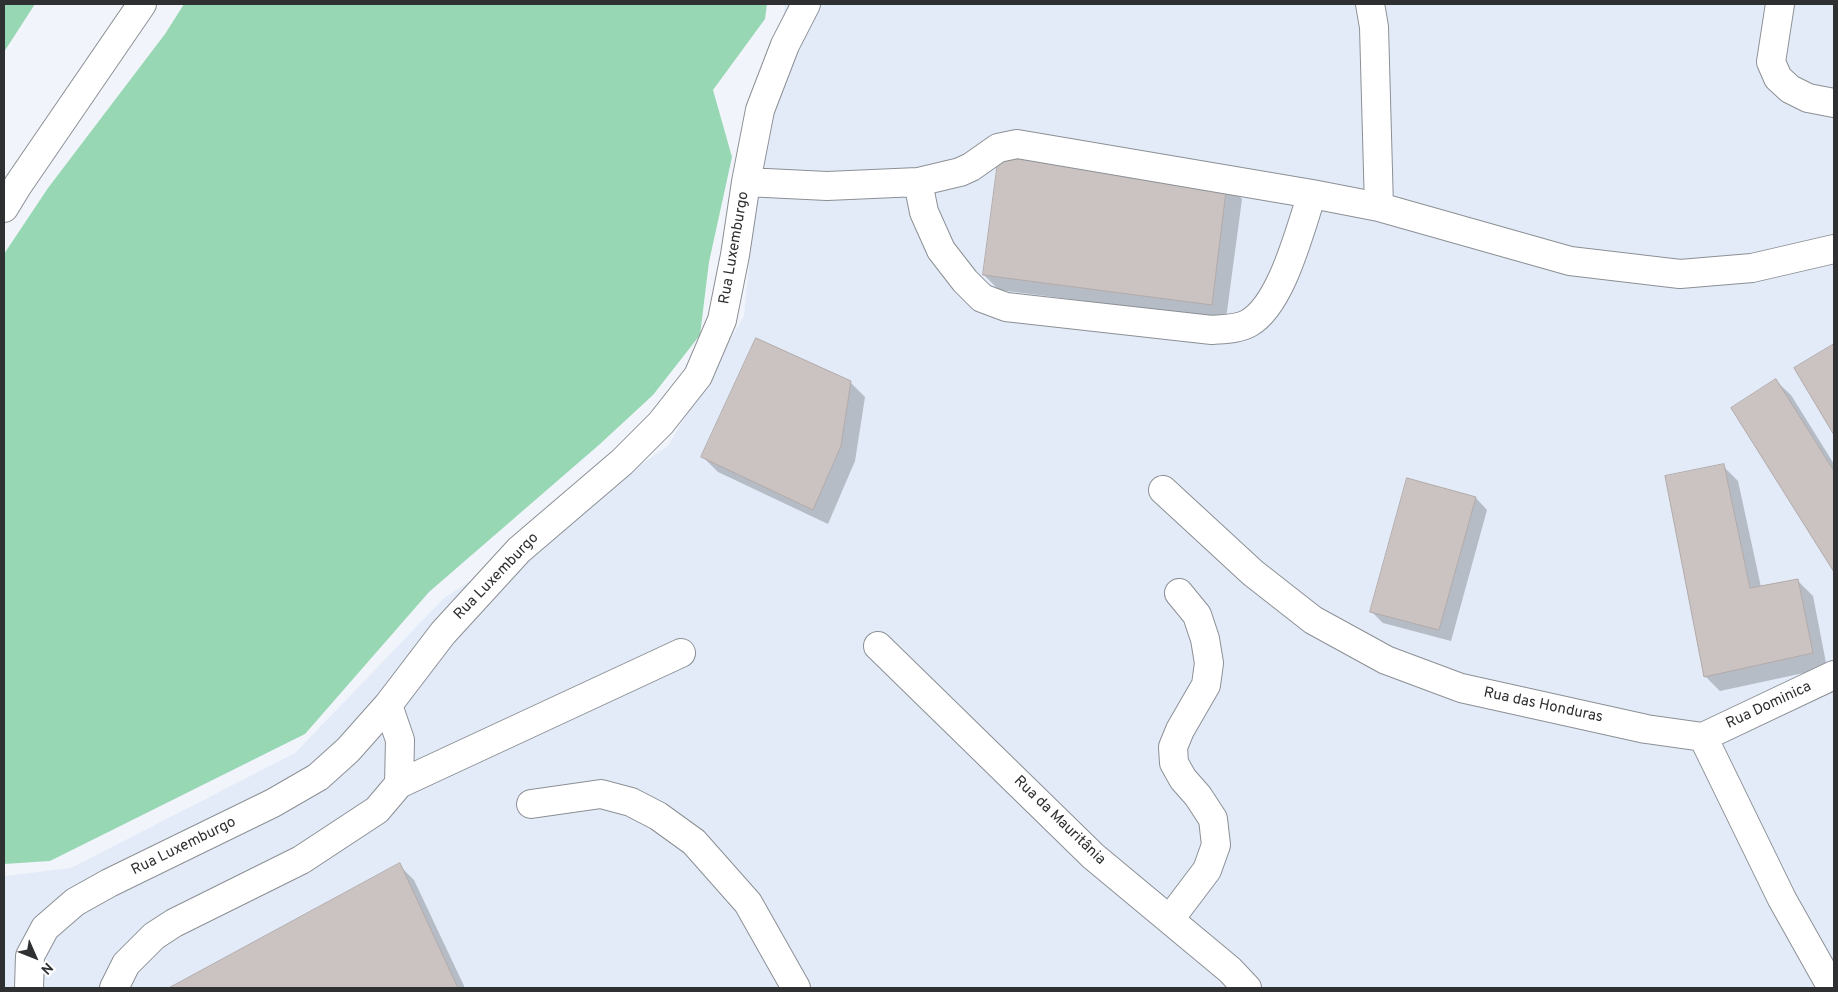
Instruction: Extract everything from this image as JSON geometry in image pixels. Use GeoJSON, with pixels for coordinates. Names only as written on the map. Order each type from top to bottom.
{"type":"FeatureCollection","features":[{"type":"Feature","properties":{"kind":"street"},"geometry":{"type":"LineString","coordinates":[[4,208],[142,4]]}},
{"type":"Feature","properties":{"kind":"street","name":"Rua Luxemburgo"},"geometry":{"type":"LineString","coordinates":[[29,988],[30,956],[45,928],[75,902],[109,883],[273,803],[318,777],[348,750],[388,705],[443,633],[520,550],[622,462],[661,423],[698,376],[722,320],[760,110],[785,45],[806,4]]}},
{"type":"Feature","properties":{"kind":"street"},"geometry":{"type":"LineString","coordinates":[[1370,4],[1374,27],[1380,207]]}},
{"type":"Feature","properties":{"kind":"street"},"geometry":{"type":"LineString","coordinates":[[1780,4],[1771,62],[1778,78],[1790,89],[1808,98],[1834,102]]}},
{"type":"Feature","properties":{"kind":"street"},"geometry":{"type":"LineString","coordinates":[[746,182],[827,186],[918,182],[960,172],[972,167],[998,148],[1016,144],[1380,207],[1570,261],[1680,274],[1752,268],[1834,249]]}},
{"type":"Feature","properties":{"kind":"street"},"geometry":{"type":"LineString","coordinates":[[918,182],[924,212],[941,250],[982,298],[1006,306],[1212,330],[1248,324],[1265,310],[1279,289],[1312,194]]}},
{"type":"Feature","properties":{"kind":"street","name":"Rua das Honduras"},"geometry":{"type":"LineString","coordinates":[[1163,490],[1253,573],[1313,620],[1386,660],[1460,688],[1646,729],[1703,737]]}},
{"type":"Feature","properties":{"kind":"street"},"geometry":{"type":"LineString","coordinates":[[1170,919],[1207,870],[1216,845],[1213,819],[1174,763],[1173,747],[1180,730],[1206,685],[1209,663],[1205,639],[1197,615],[1179,593]]}},
{"type":"Feature","properties":{"kind":"street","name":"Rua da Mauritânia"},"geometry":{"type":"LineString","coordinates":[[878,646],[1093,856],[1230,970],[1247,988]]}},
{"type":"Feature","properties":{"kind":"street"},"geometry":{"type":"LineString","coordinates":[[114,988],[126,964],[154,936],[174,923],[300,860],[377,810],[399,784],[681,653]]}},
{"type":"Feature","properties":{"kind":"street","name":"Rua Dominica"},"geometry":{"type":"LineString","coordinates":[[1703,737],[1834,675]]}},
{"type":"Feature","properties":{"kind":"street"},"geometry":{"type":"LineString","coordinates":[[388,705],[400,740],[399,784]]}},
{"type":"Feature","properties":{"kind":"street"},"geometry":{"type":"LineString","coordinates":[[1703,737],[1782,899],[1832,988]]}},
{"type":"Feature","properties":{"kind":"street"},"geometry":{"type":"LineString","coordinates":[[530,804],[601,794],[631,802],[658,816],[694,842],[748,903],[796,988]]}},
{"type":"Feature","properties":{"kind":"shaded area"},"geometry":{"type":"Polygon","coordinates":[[[785,4],[1834,4],[1834,988],[4,988],[4,876],[71,868],[295,753],[443,599],[668,446],[744,316],[755,203],[770,124],[785,4]]]}},
{"type":"Feature","properties":{"kind":"green space"},"geometry":{"type":"Polygon","coordinates":[[[4,4],[35,4],[4,52],[4,4]]]}},
{"type":"Feature","properties":{"kind":"green space"},"geometry":{"type":"Polygon","coordinates":[[[184,4],[767,4],[765,19],[713,90],[732,157],[709,262],[700,335],[653,395],[600,444],[429,592],[305,734],[50,861],[4,864],[4,254],[48,188],[165,34],[184,4]]]}},
{"type":"Feature","properties":{"kind":"building"},"geometry":{"type":"Polygon","coordinates":[[[999,154],[1227,183],[1212,305],[983,275],[999,154]]]}},
{"type":"Feature","properties":{"kind":"building"},"geometry":{"type":"Polygon","coordinates":[[[756,338],[851,381],[841,446],[813,510],[701,457],[756,338]]]}},
{"type":"Feature","properties":{"kind":"building"},"geometry":{"type":"Polygon","coordinates":[[[1834,344],[1834,435],[1794,368],[1834,344]]]}},
{"type":"Feature","properties":{"kind":"building"},"geometry":{"type":"Polygon","coordinates":[[[1776,379],[1834,471],[1834,572],[1731,408],[1776,379]]]}},
{"type":"Feature","properties":{"kind":"building"},"geometry":{"type":"Polygon","coordinates":[[[1724,464],[1750,588],[1798,579],[1813,653],[1704,677],[1665,476],[1724,464]]]}},
{"type":"Feature","properties":{"kind":"building"},"geometry":{"type":"Polygon","coordinates":[[[1407,478],[1476,497],[1439,630],[1370,612],[1407,478]]]}},
{"type":"Feature","properties":{"kind":"building"},"geometry":{"type":"Polygon","coordinates":[[[400,863],[458,988],[169,988],[400,863]]]}}]}
